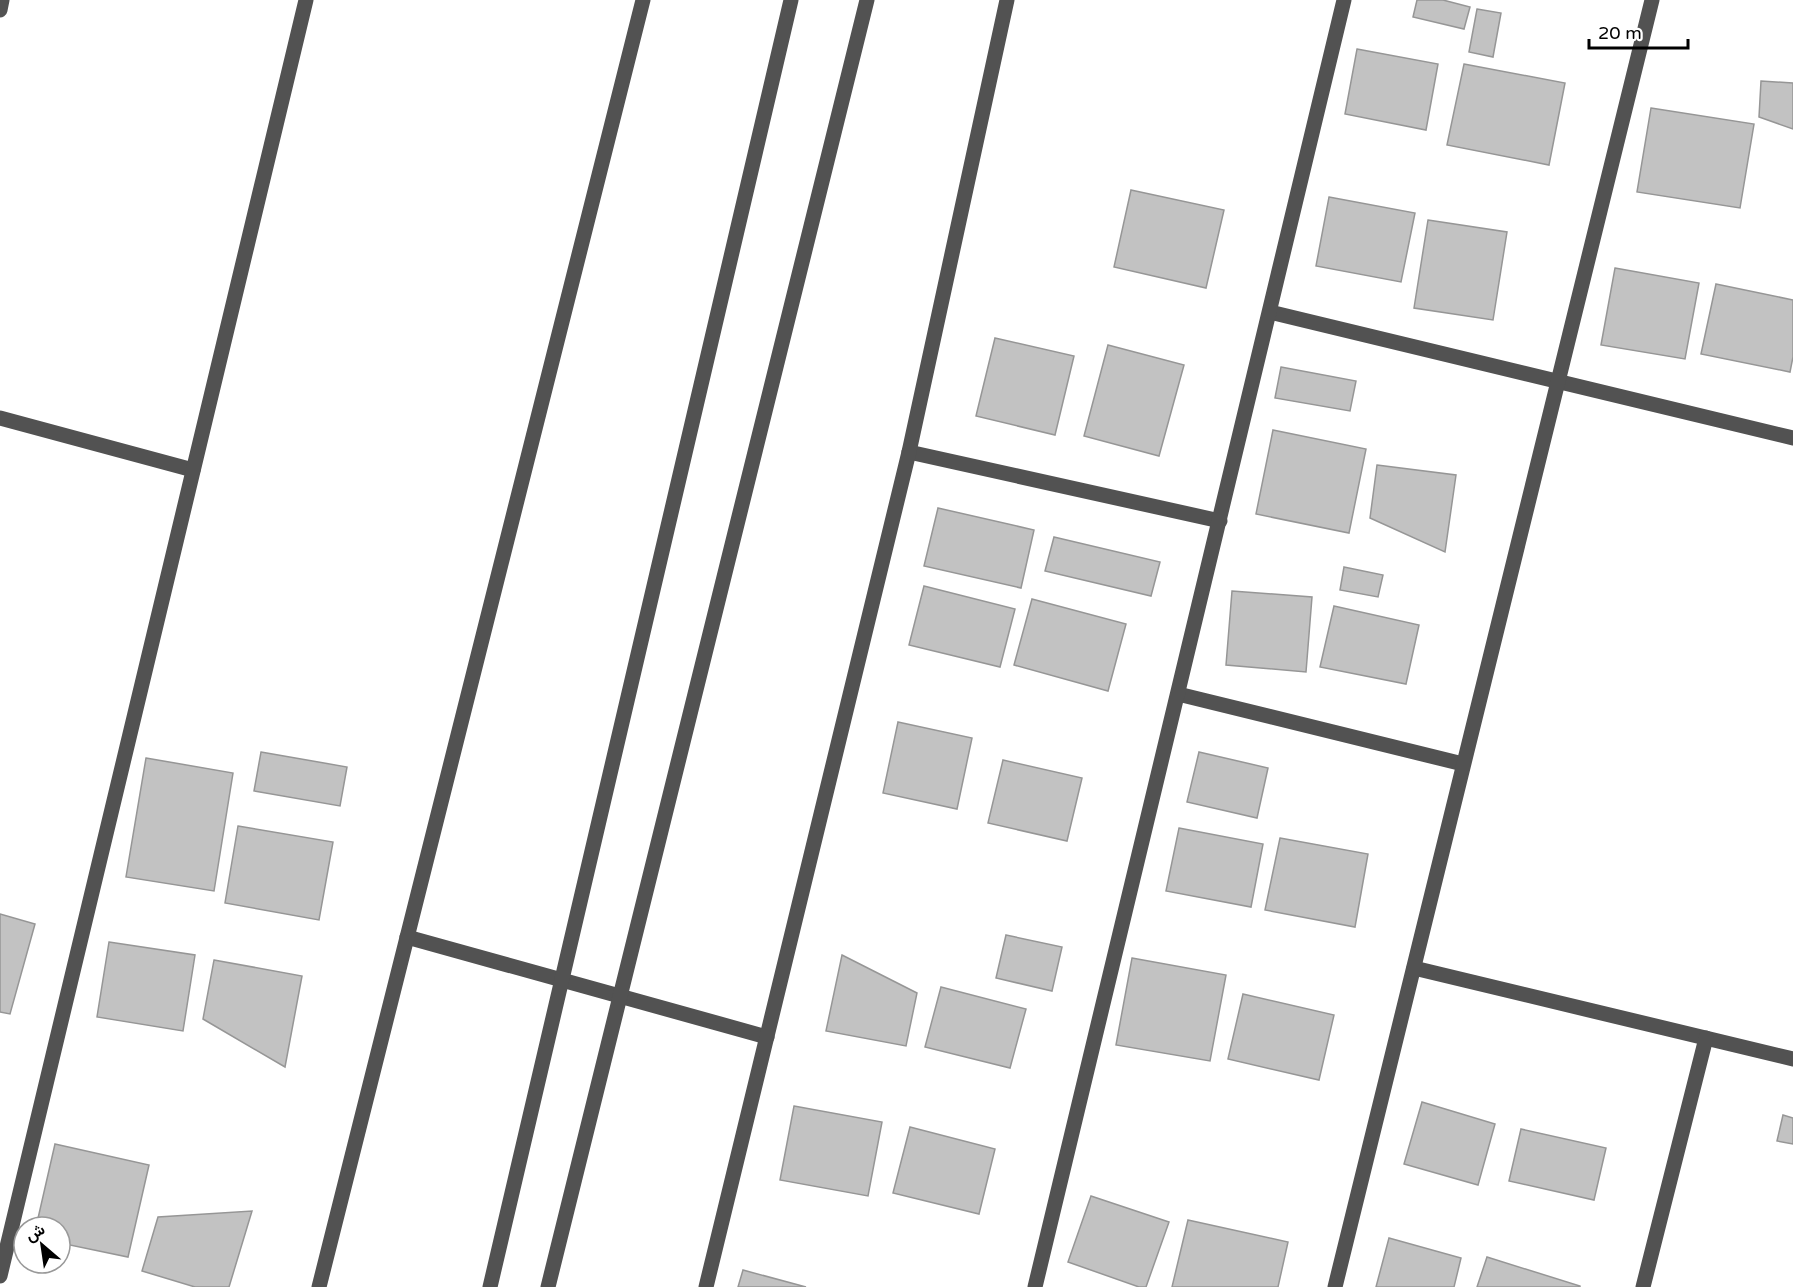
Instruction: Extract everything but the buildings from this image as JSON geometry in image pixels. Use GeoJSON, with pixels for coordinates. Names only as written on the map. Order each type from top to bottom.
{"type":"FeatureCollection","features":[{"type":"Feature","properties":{"kind":"street"},"geometry":{"type":"LineString","coordinates":[[0,10],[2,0]]}},
{"type":"Feature","properties":{"kind":"street"},"geometry":{"type":"LineString","coordinates":[[0,1276],[306,0]]}},
{"type":"Feature","properties":{"kind":"street"},"geometry":{"type":"LineString","coordinates":[[319,1287],[643,0]]}},
{"type":"Feature","properties":{"kind":"street"},"geometry":{"type":"LineString","coordinates":[[490,1287],[791,0]]}},
{"type":"Feature","properties":{"kind":"street"},"geometry":{"type":"LineString","coordinates":[[548,1287],[867,0]]}},
{"type":"Feature","properties":{"kind":"street"},"geometry":{"type":"LineString","coordinates":[[706,1287],[909,452],[1008,0]]}},
{"type":"Feature","properties":{"kind":"street"},"geometry":{"type":"LineString","coordinates":[[1035,1287],[1344,0]]}},
{"type":"Feature","properties":{"kind":"street"},"geometry":{"type":"LineString","coordinates":[[1335,1287],[1652,0]]}},
{"type":"Feature","properties":{"kind":"street"},"geometry":{"type":"LineString","coordinates":[[1270,312],[1793,438]]}},
{"type":"Feature","properties":{"kind":"street"},"geometry":{"type":"LineString","coordinates":[[0,418],[194,470]]}},
{"type":"Feature","properties":{"kind":"street"},"geometry":{"type":"LineString","coordinates":[[909,452],[1220,521]]}},
{"type":"Feature","properties":{"kind":"street"},"geometry":{"type":"LineString","coordinates":[[1178,694],[1464,764]]}},
{"type":"Feature","properties":{"kind":"street"},"geometry":{"type":"LineString","coordinates":[[407,937],[767,1037]]}},
{"type":"Feature","properties":{"kind":"street"},"geometry":{"type":"LineString","coordinates":[[1414,968],[1793,1059]]}},
{"type":"Feature","properties":{"kind":"street"},"geometry":{"type":"LineString","coordinates":[[1643,1287],[1706,1038]]}}]}
